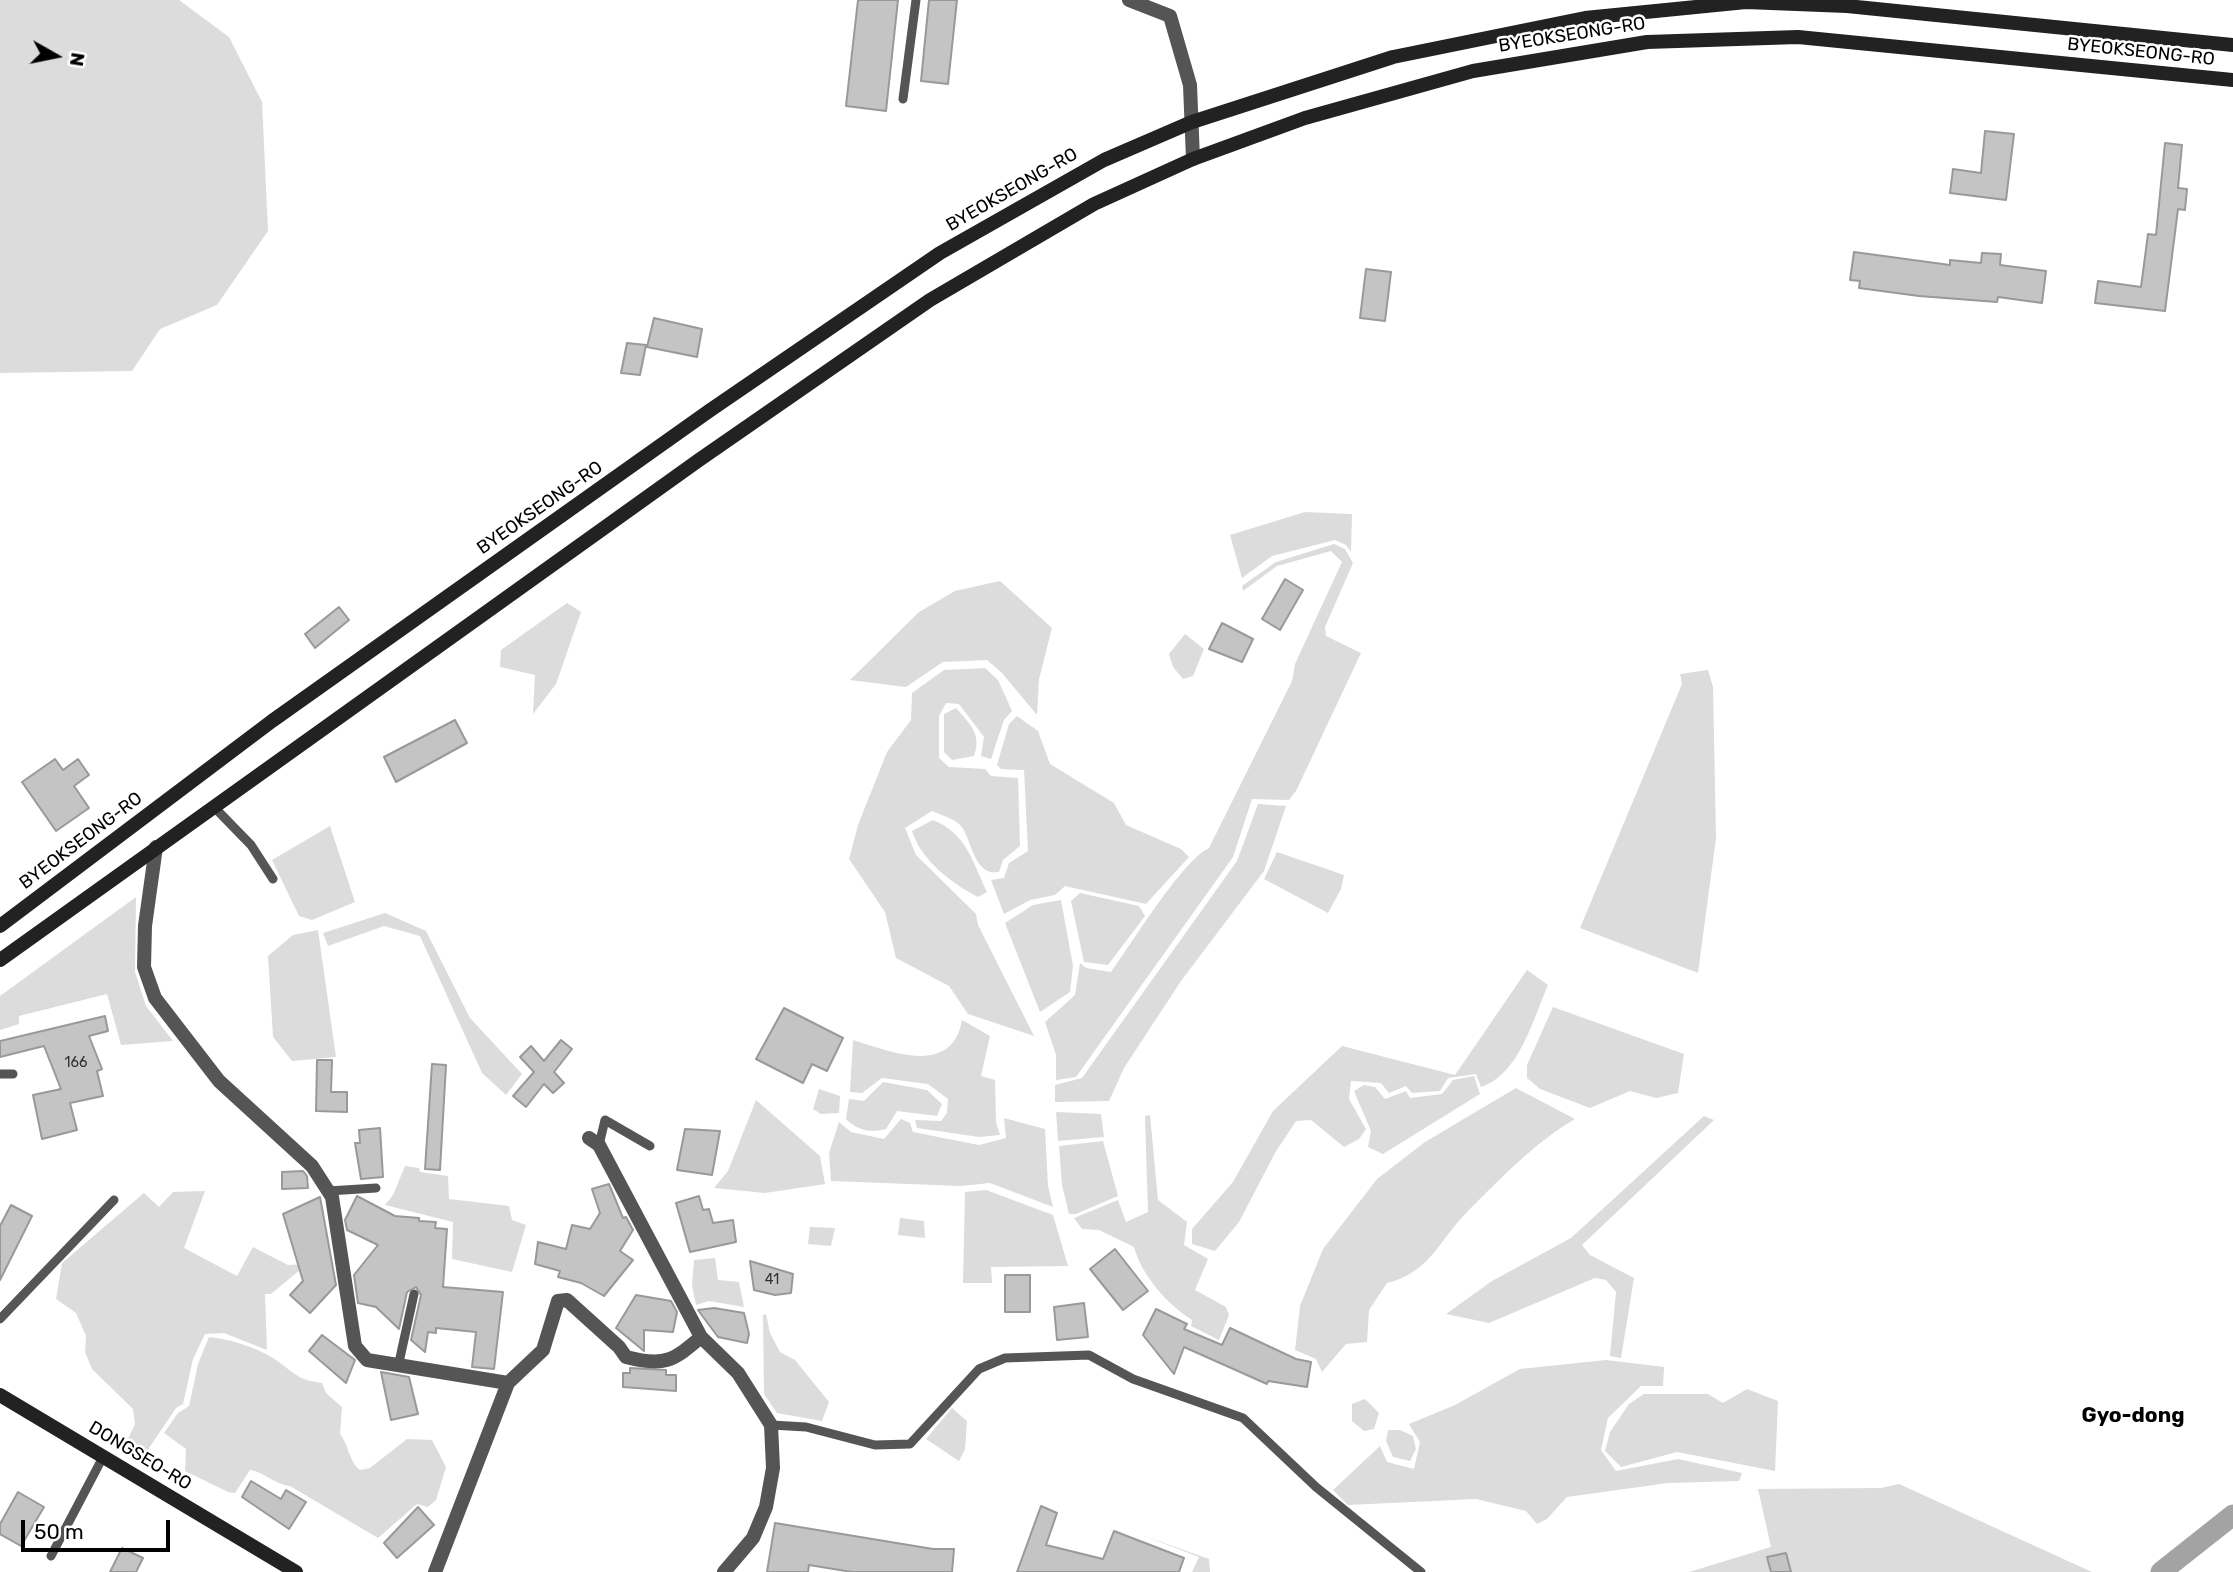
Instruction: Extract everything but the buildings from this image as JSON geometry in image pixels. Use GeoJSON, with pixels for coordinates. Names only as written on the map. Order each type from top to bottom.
{"type":"FeatureCollection","features":[{"type":"Feature","properties":{"kind":"main road","name":"BYEOKSEONG-RO"},"geometry":{"type":"LineString","coordinates":[[0,926],[283,713],[687,427],[940,253],[1104,160],[1192,122],[1393,57],[1585,18],[1746,2],[1847,6],[2233,45]]}},
{"type":"Feature","properties":{"kind":"main road","name":"BYEOKSEONG-RO"},"geometry":{"type":"LineString","coordinates":[[0,960],[699,460],[930,300],[1094,204],[1193,159],[1305,118],[1473,71],[1647,41],[1798,37],[2233,80]]}},
{"type":"Feature","properties":{"kind":"main road","name":"DONGSEO-RO"},"geometry":{"type":"LineString","coordinates":[[0,1395],[296,1572]]}},
{"type":"Feature","properties":{"kind":"street"},"geometry":{"type":"LineString","coordinates":[[1129,0],[1170,16],[1190,85],[1193,159]]}},
{"type":"Feature","properties":{"kind":"street"},"geometry":{"type":"LineString","coordinates":[[156,847],[145,926],[144,967],[155,998],[219,1081],[312,1166],[332,1196],[355,1346],[367,1360],[508,1383]]}},
{"type":"Feature","properties":{"kind":"street"},"geometry":{"type":"LineString","coordinates":[[594,1141],[701,1337],[738,1373],[771,1425],[773,1468],[766,1507],[753,1538],[723,1572]]}},
{"type":"Feature","properties":{"kind":"street"},"geometry":{"type":"LineString","coordinates":[[435,1572],[508,1383],[543,1350],[558,1301],[568,1300],[620,1348],[626,1357],[634,1360],[674,1360],[701,1337]]}},
{"type":"Feature","properties":{"kind":"lane"},"geometry":{"type":"LineString","coordinates":[[903,99],[916,0]]}},
{"type":"Feature","properties":{"kind":"lane"},"geometry":{"type":"LineString","coordinates":[[213,806],[251,845],[273,879]]}},
{"type":"Feature","properties":{"kind":"lane"},"geometry":{"type":"LineString","coordinates":[[0,1074],[13,1074]]}},
{"type":"Feature","properties":{"kind":"lane"},"geometry":{"type":"LineString","coordinates":[[594,1141],[605,1121],[650,1146]]}},
{"type":"Feature","properties":{"kind":"lane"},"geometry":{"type":"LineString","coordinates":[[328,1191],[376,1188]]}},
{"type":"Feature","properties":{"kind":"lane"},"geometry":{"type":"LineString","coordinates":[[0,1319],[114,1200]]}},
{"type":"Feature","properties":{"kind":"lane"},"geometry":{"type":"LineString","coordinates":[[398,1367],[414,1294]]}},
{"type":"Feature","properties":{"kind":"lane"},"geometry":{"type":"LineString","coordinates":[[771,1425],[806,1427],[875,1446],[910,1444],[979,1369],[1005,1359],[1089,1355],[1133,1379],[1243,1418],[1316,1487],[1421,1572]]}},
{"type":"Feature","properties":{"kind":"lane"},"geometry":{"type":"LineString","coordinates":[[51,1556],[103,1457]]}},
{"type":"Feature","properties":{"kind":"shaded area"},"geometry":{"type":"Polygon","coordinates":[[[0,0],[179,0],[229,37],[262,102],[268,231],[217,305],[160,329],[132,371],[0,373],[0,0]]]}},
{"type":"Feature","properties":{"kind":"shaded area"},"geometry":{"type":"Polygon","coordinates":[[[1305,512],[1352,514],[1351,552],[1346,545],[1335,540],[1272,556],[1242,578],[1230,535],[1305,512]]]}},
{"type":"Feature","properties":{"kind":"shaded area"},"geometry":{"type":"Polygon","coordinates":[[[1334,544],[1345,549],[1353,563],[1325,627],[1326,636],[1361,653],[1296,791],[1289,800],[1252,799],[1233,857],[1076,1077],[1056,1080],[1056,1055],[1045,1022],[1075,995],[1080,963],[1086,968],[1111,972],[1171,885],[1209,848],[1292,681],[1295,664],[1342,562],[1331,551],[1277,566],[1243,591],[1242,586],[1276,562],[1334,544]]]}},
{"type":"Feature","properties":{"kind":"shaded area"},"geometry":{"type":"Polygon","coordinates":[[[1000,581],[1052,628],[1039,679],[1037,715],[1002,673],[987,660],[943,662],[906,687],[850,680],[919,612],[955,591],[1000,581]]]}},
{"type":"Feature","properties":{"kind":"shaded area"},"geometry":{"type":"Polygon","coordinates":[[[567,603],[581,612],[556,684],[533,714],[535,675],[500,667],[501,650],[567,603]]]}},
{"type":"Feature","properties":{"kind":"shaded area"},"geometry":{"type":"Polygon","coordinates":[[[1185,634],[1204,649],[1193,676],[1183,679],[1173,667],[1169,654],[1185,634]]]}},
{"type":"Feature","properties":{"kind":"shaded area"},"geometry":{"type":"Polygon","coordinates":[[[985,668],[998,680],[1012,711],[1004,720],[991,759],[981,756],[984,737],[959,704],[946,703],[939,716],[939,758],[949,767],[985,769],[991,776],[1018,778],[1020,846],[1003,860],[999,872],[991,872],[979,864],[962,827],[952,819],[932,811],[905,828],[916,855],[976,914],[978,925],[1034,1036],[968,1014],[949,986],[896,958],[885,912],[849,859],[858,825],[887,752],[911,720],[912,693],[944,670],[985,668]]]}},
{"type":"Feature","properties":{"kind":"shaded area"},"geometry":{"type":"Polygon","coordinates":[[[1708,670],[1713,687],[1716,838],[1698,973],[1580,928],[1682,684],[1680,674],[1708,670]]]}},
{"type":"Feature","properties":{"kind":"shaded area"},"geometry":{"type":"Polygon","coordinates":[[[956,708],[973,730],[977,741],[974,756],[952,760],[944,752],[944,714],[956,708]]]}},
{"type":"Feature","properties":{"kind":"shaded area"},"geometry":{"type":"Polygon","coordinates":[[[1017,716],[1038,731],[1050,764],[1114,803],[1126,825],[1181,849],[1189,857],[1146,904],[1065,886],[1055,895],[1030,900],[1004,914],[991,880],[1004,878],[1009,863],[1028,851],[1024,770],[1001,769],[997,765],[1009,724],[1017,716]]]}},
{"type":"Feature","properties":{"kind":"shaded area"},"geometry":{"type":"Polygon","coordinates":[[[1258,804],[1286,806],[1264,871],[1181,981],[1124,1068],[1109,1101],[1055,1102],[1055,1085],[1082,1078],[1237,861],[1258,804]]]}},
{"type":"Feature","properties":{"kind":"shaded area"},"geometry":{"type":"Polygon","coordinates":[[[933,820],[954,833],[961,841],[987,892],[978,897],[968,891],[938,870],[922,852],[912,831],[933,820]]]}},
{"type":"Feature","properties":{"kind":"shaded area"},"geometry":{"type":"Polygon","coordinates":[[[330,826],[355,902],[312,920],[299,916],[272,860],[330,826]]]}},
{"type":"Feature","properties":{"kind":"shaded area"},"geometry":{"type":"Polygon","coordinates":[[[1277,852],[1344,875],[1341,889],[1328,913],[1264,879],[1277,852]]]}},
{"type":"Feature","properties":{"kind":"shaded area"},"geometry":{"type":"Polygon","coordinates":[[[1080,893],[1139,906],[1145,916],[1108,965],[1084,962],[1071,901],[1080,893]]]}},
{"type":"Feature","properties":{"kind":"shaded area"},"geometry":{"type":"Polygon","coordinates":[[[136,897],[135,972],[146,1006],[173,1041],[121,1045],[107,994],[19,1016],[19,1024],[0,1030],[0,996],[136,897]]]}},
{"type":"Feature","properties":{"kind":"shaded area"},"geometry":{"type":"Polygon","coordinates":[[[1061,900],[1073,966],[1070,992],[1040,1012],[1005,923],[1033,905],[1061,900]]]}},
{"type":"Feature","properties":{"kind":"shaded area"},"geometry":{"type":"Polygon","coordinates":[[[385,913],[426,931],[470,1018],[522,1074],[506,1095],[482,1073],[420,936],[384,926],[328,946],[323,933],[385,913]]]}},
{"type":"Feature","properties":{"kind":"shaded area"},"geometry":{"type":"Polygon","coordinates":[[[318,930],[336,1057],[292,1061],[273,1037],[268,956],[293,935],[318,930]]]}},
{"type":"Feature","properties":{"kind":"shaded area"},"geometry":{"type":"Polygon","coordinates":[[[1527,970],[1548,985],[1523,1044],[1505,1071],[1494,1081],[1481,1087],[1476,1074],[1448,1078],[1440,1091],[1412,1093],[1406,1086],[1389,1093],[1381,1083],[1351,1081],[1349,1099],[1366,1129],[1359,1139],[1344,1147],[1311,1120],[1296,1121],[1275,1153],[1239,1222],[1215,1251],[1192,1244],[1192,1229],[1233,1182],[1273,1111],[1342,1046],[1455,1075],[1527,970]]]}},
{"type":"Feature","properties":{"kind":"shaded area"},"geometry":{"type":"Polygon","coordinates":[[[1553,1007],[1684,1054],[1678,1093],[1656,1098],[1630,1091],[1590,1108],[1540,1089],[1527,1078],[1527,1065],[1553,1007]]]}},
{"type":"Feature","properties":{"kind":"shaded area"},"geometry":{"type":"Polygon","coordinates":[[[962,1020],[990,1036],[981,1076],[995,1080],[996,1122],[1000,1135],[979,1137],[917,1128],[915,1120],[941,1121],[947,1113],[948,1099],[928,1084],[882,1078],[862,1093],[850,1092],[853,1040],[902,1054],[933,1055],[946,1049],[956,1038],[962,1020]]]}},
{"type":"Feature","properties":{"kind":"shaded area"},"geometry":{"type":"Polygon","coordinates":[[[1474,1076],[1480,1094],[1383,1154],[1368,1147],[1371,1131],[1354,1091],[1364,1085],[1375,1087],[1385,1099],[1406,1091],[1410,1098],[1442,1094],[1453,1080],[1474,1076]]]}},
{"type":"Feature","properties":{"kind":"shaded area"},"geometry":{"type":"Polygon","coordinates":[[[883,1082],[927,1090],[942,1104],[937,1116],[897,1111],[886,1129],[874,1131],[864,1130],[846,1119],[849,1099],[864,1101],[883,1082]]]}},
{"type":"Feature","properties":{"kind":"shaded area"},"geometry":{"type":"Polygon","coordinates":[[[1516,1088],[1575,1119],[1531,1150],[1465,1214],[1423,1264],[1413,1272],[1387,1283],[1369,1310],[1367,1342],[1346,1344],[1322,1372],[1316,1359],[1295,1350],[1300,1306],[1323,1249],[1377,1179],[1425,1142],[1516,1088]]]}},
{"type":"Feature","properties":{"kind":"shaded area"},"geometry":{"type":"Polygon","coordinates":[[[819,1089],[840,1096],[839,1113],[821,1114],[813,1109],[819,1089]]]}},
{"type":"Feature","properties":{"kind":"shaded area"},"geometry":{"type":"Polygon","coordinates":[[[756,1100],[820,1156],[825,1184],[765,1193],[714,1188],[728,1171],[756,1100]]]}},
{"type":"Feature","properties":{"kind":"shaded area"},"geometry":{"type":"Polygon","coordinates":[[[1056,1112],[1101,1114],[1104,1137],[1058,1141],[1056,1112]]]}},
{"type":"Feature","properties":{"kind":"shaded area"},"geometry":{"type":"Polygon","coordinates":[[[1150,1115],[1158,1200],[1187,1222],[1184,1245],[1208,1259],[1195,1290],[1226,1307],[1229,1315],[1219,1340],[1191,1326],[1192,1320],[1165,1298],[1149,1279],[1134,1247],[1099,1230],[1082,1229],[1074,1218],[1118,1200],[1126,1222],[1148,1212],[1145,1116],[1150,1115]]]}},
{"type":"Feature","properties":{"kind":"shaded area"},"geometry":{"type":"Polygon","coordinates":[[[1704,1116],[1714,1120],[1582,1245],[1590,1255],[1634,1278],[1621,1358],[1610,1356],[1616,1292],[1606,1280],[1595,1278],[1489,1323],[1446,1314],[1492,1281],[1571,1238],[1704,1116]]]}},
{"type":"Feature","properties":{"kind":"shaded area"},"geometry":{"type":"Polygon","coordinates":[[[1004,1118],[1045,1129],[1048,1186],[1053,1207],[990,1183],[961,1186],[831,1181],[829,1153],[839,1122],[851,1132],[884,1139],[901,1119],[910,1123],[913,1132],[979,1145],[1006,1138],[1004,1118]]]}},
{"type":"Feature","properties":{"kind":"shaded area"},"geometry":{"type":"Polygon","coordinates":[[[1103,1141],[1118,1196],[1076,1214],[1069,1214],[1062,1185],[1059,1146],[1103,1141]]]}},
{"type":"Feature","properties":{"kind":"shaded area"},"geometry":{"type":"Polygon","coordinates":[[[405,1166],[419,1168],[420,1172],[448,1176],[449,1199],[509,1206],[512,1220],[526,1225],[512,1272],[452,1259],[453,1222],[385,1205],[393,1195],[405,1166]]]}},
{"type":"Feature","properties":{"kind":"shaded area"},"geometry":{"type":"Polygon","coordinates":[[[986,1190],[1053,1215],[1068,1266],[991,1267],[992,1283],[963,1283],[965,1192],[986,1190]]]}},
{"type":"Feature","properties":{"kind":"shaded area"},"geometry":{"type":"Polygon","coordinates":[[[205,1191],[184,1248],[237,1276],[253,1247],[288,1265],[307,1264],[271,1294],[265,1294],[267,1350],[224,1333],[205,1334],[193,1359],[183,1404],[176,1408],[147,1451],[127,1441],[135,1424],[133,1409],[92,1369],[85,1352],[86,1336],[76,1313],[56,1299],[62,1263],[144,1193],[159,1207],[173,1192],[205,1191]]]}},
{"type":"Feature","properties":{"kind":"shaded area"},"geometry":{"type":"Polygon","coordinates":[[[900,1218],[924,1221],[925,1238],[898,1235],[900,1218]]]}},
{"type":"Feature","properties":{"kind":"shaded area"},"geometry":{"type":"Polygon","coordinates":[[[810,1227],[835,1228],[831,1246],[808,1244],[810,1227]]]}},
{"type":"Feature","properties":{"kind":"shaded area"},"geometry":{"type":"Polygon","coordinates":[[[715,1258],[718,1280],[739,1282],[744,1307],[709,1301],[696,1305],[692,1286],[694,1260],[715,1258]]]}},
{"type":"Feature","properties":{"kind":"shaded area"},"geometry":{"type":"Polygon","coordinates":[[[766,1314],[770,1333],[780,1352],[795,1360],[829,1402],[822,1421],[777,1413],[764,1394],[763,1315],[766,1314]]]}},
{"type":"Feature","properties":{"kind":"shaded area"},"geometry":{"type":"Polygon","coordinates":[[[209,1337],[250,1347],[273,1358],[300,1377],[322,1383],[326,1393],[342,1407],[340,1434],[360,1470],[370,1468],[407,1439],[432,1440],[446,1467],[436,1500],[428,1507],[417,1504],[378,1538],[290,1486],[255,1471],[250,1470],[235,1493],[185,1471],[186,1449],[164,1433],[178,1413],[189,1406],[198,1364],[209,1337]]]}},
{"type":"Feature","properties":{"kind":"shaded area"},"geometry":{"type":"Polygon","coordinates":[[[1606,1360],[1664,1367],[1663,1386],[1641,1386],[1608,1418],[1601,1450],[1616,1471],[1678,1459],[1742,1473],[1739,1481],[1668,1483],[1567,1497],[1547,1519],[1537,1524],[1526,1511],[1476,1499],[1348,1505],[1333,1490],[1380,1446],[1387,1462],[1414,1469],[1420,1442],[1409,1424],[1455,1405],[1520,1369],[1606,1360]]]}},
{"type":"Feature","properties":{"kind":"shaded area"},"geometry":{"type":"Polygon","coordinates":[[[1747,1389],[1778,1401],[1775,1471],[1677,1452],[1621,1467],[1605,1451],[1610,1432],[1629,1404],[1644,1394],[1708,1394],[1723,1403],[1747,1389]]]}},
{"type":"Feature","properties":{"kind":"shaded area"},"geometry":{"type":"Polygon","coordinates":[[[1365,1399],[1379,1413],[1374,1429],[1364,1431],[1352,1421],[1352,1404],[1365,1399]]]}},
{"type":"Feature","properties":{"kind":"shaded area"},"geometry":{"type":"Polygon","coordinates":[[[952,1408],[967,1421],[965,1449],[959,1461],[926,1439],[952,1408]]]}},
{"type":"Feature","properties":{"kind":"shaded area"},"geometry":{"type":"Polygon","coordinates":[[[1388,1430],[1400,1430],[1413,1436],[1416,1449],[1410,1461],[1393,1457],[1386,1441],[1388,1430]]]}},
{"type":"Feature","properties":{"kind":"shaded area"},"geometry":{"type":"Polygon","coordinates":[[[1899,1484],[2092,1572],[1689,1572],[1771,1547],[1758,1489],[1881,1488],[1899,1484]]]}},
{"type":"Feature","properties":{"kind":"shaded area"},"geometry":{"type":"Polygon","coordinates":[[[1139,1534],[1209,1559],[1210,1572],[1192,1572],[1199,1557],[1139,1534]]]}},
{"type":"Feature","properties":{"kind":"waterway"},"geometry":{"type":"LineString","coordinates":[[2161,1572],[2233,1515]]}},
{"type":"Feature","properties":{"kind":"district","name":"Gyo-dong"},"geometry":{"type":"Point","coordinates":[2133,1416]}}]}
